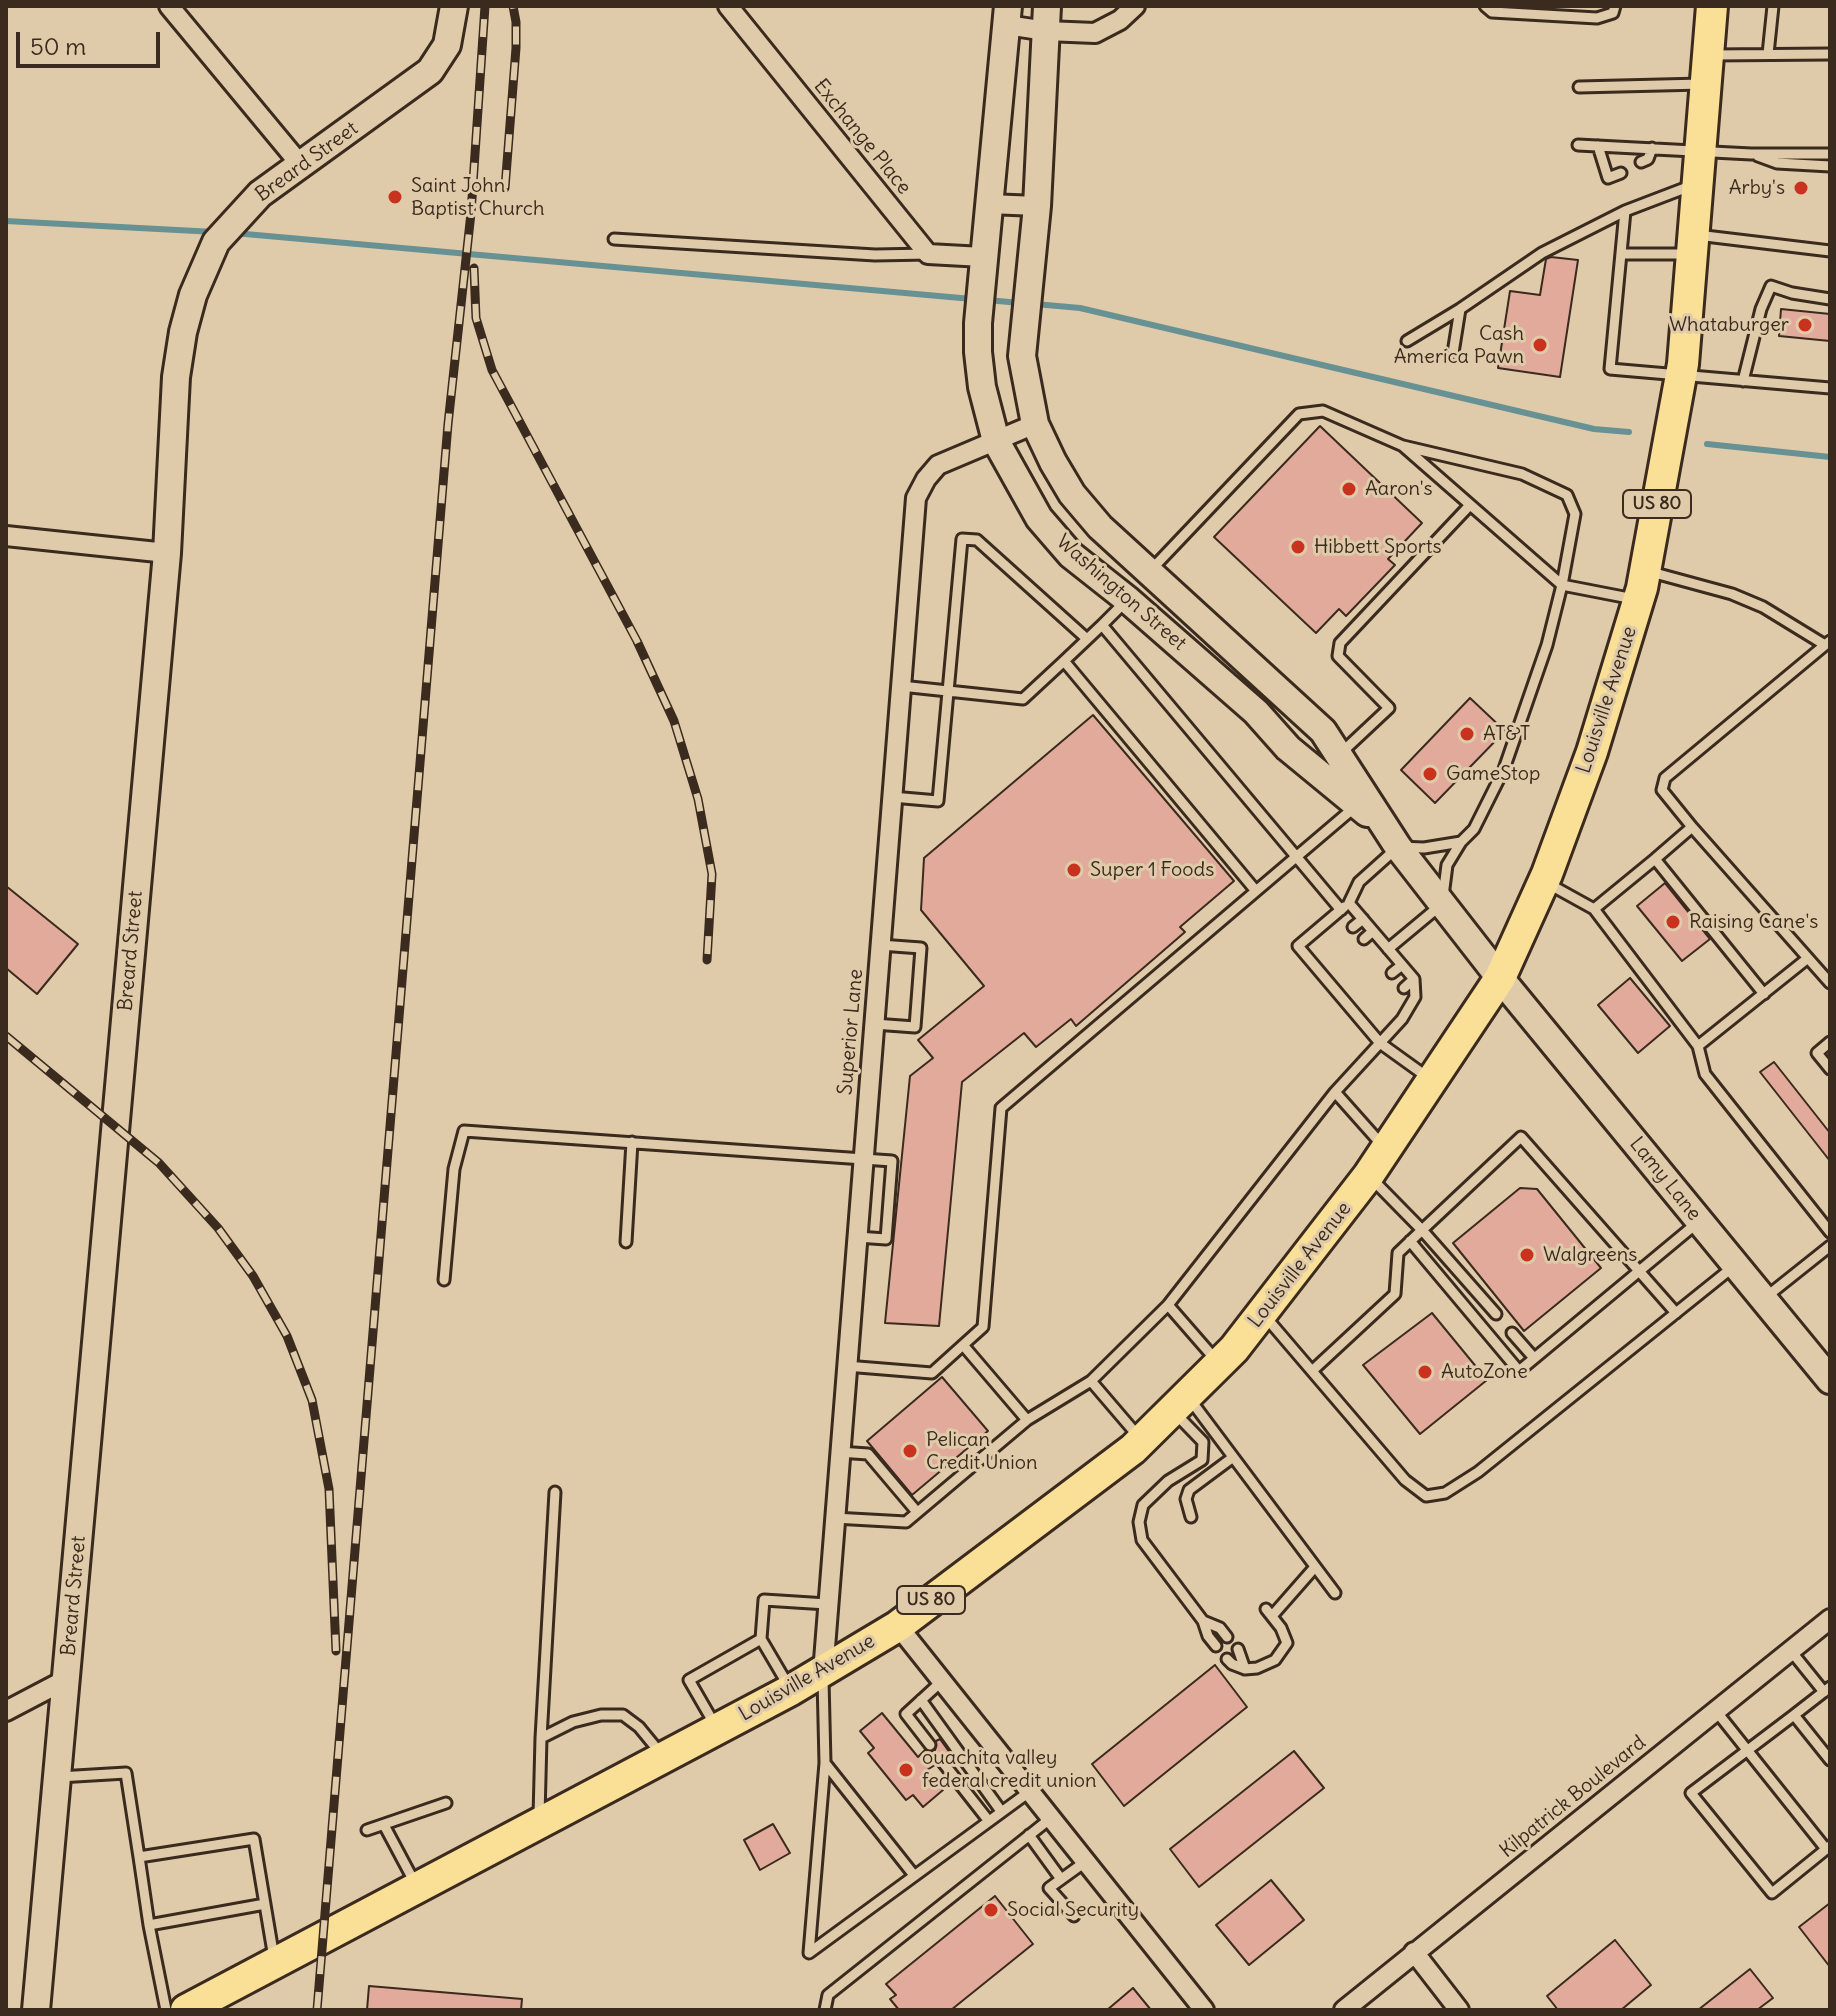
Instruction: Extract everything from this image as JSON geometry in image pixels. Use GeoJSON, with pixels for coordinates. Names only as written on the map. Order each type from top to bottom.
{"type":"FeatureCollection","features":[{"type":"Feature","properties":{"kind":"main road","name":"Louisville Avenue"},"geometry":{"type":"LineString","coordinates":[[203,2006],[275,1962],[823,1673],[898,1626],[1141,1440],[1219,1364],[1262,1314],[1387,1151],[1500,978],[1543,881],[1592,752],[1638,600],[1681,376],[1712,6]]}},
{"type":"Feature","properties":{"kind":"street"},"geometry":{"type":"LineString","coordinates":[[169,6],[300,164]]}},
{"type":"Feature","properties":{"kind":"street","name":"Breard Street"},"geometry":{"type":"LineString","coordinates":[[36,2010],[167,553],[176,377],[193,295],[216,242],[250,204],[300,164],[430,71],[447,45],[454,6]]}},
{"type":"Feature","properties":{"kind":"street"},"geometry":{"type":"LineString","coordinates":[[1008,16],[1046,18],[1095,33],[1120,20],[1135,6]]}},
{"type":"Feature","properties":{"kind":"street","name":"Exchange Place"},"geometry":{"type":"LineString","coordinates":[[738,10],[928,254]]}},
{"type":"Feature","properties":{"kind":"street","name":"Washington Street"},"geometry":{"type":"LineString","coordinates":[[1008,16],[978,323],[982,387],[996,441],[1039,518],[1071,555],[1128,600],[1256,712],[1288,748],[1382,826]]}},
{"type":"Feature","properties":{"kind":"street","name":"Washington Street"},"geometry":{"type":"LineString","coordinates":[[1046,18],[1037,206],[1022,356],[1035,424],[1072,494],[1100,527],[1323,731],[1382,826],[1500,978]]}},
{"type":"Feature","properties":{"kind":"street"},"geometry":{"type":"LineString","coordinates":[[989,204],[1037,206]]}},
{"type":"Feature","properties":{"kind":"street"},"geometry":{"type":"LineString","coordinates":[[928,254],[982,264]]}},
{"type":"Feature","properties":{"kind":"street","name":"Superior Lane"},"geometry":{"type":"LineString","coordinates":[[823,1673],[916,498],[938,465],[1035,424]]}},
{"type":"Feature","properties":{"kind":"street"},"geometry":{"type":"LineString","coordinates":[[6,536],[167,553]]}},
{"type":"Feature","properties":{"kind":"street"},"geometry":{"type":"LineString","coordinates":[[1128,600],[1150,571]]}},
{"type":"Feature","properties":{"kind":"street","name":"Lamy Lane"},"geometry":{"type":"LineString","coordinates":[[1500,978],[1830,1380]]}},
{"type":"Feature","properties":{"kind":"street","name":"Kilpatrick Boulevard"},"geometry":{"type":"LineString","coordinates":[[1344,2010],[1830,1619]]}},
{"type":"Feature","properties":{"kind":"street"},"geometry":{"type":"LineString","coordinates":[[898,1626],[1204,2010]]}},
{"type":"Feature","properties":{"kind":"street"},"geometry":{"type":"LineString","coordinates":[[6,1711],[67,1679]]}},
{"type":"Feature","properties":{"kind":"street"},"geometry":{"type":"LineString","coordinates":[[1414,1952],[1459,2010]]}},
{"type":"Feature","properties":{"kind":"lane"},"geometry":{"type":"LineString","coordinates":[[1485,6],[1492,12],[1597,18],[1613,13],[1615,6]]}},
{"type":"Feature","properties":{"kind":"lane"},"geometry":{"type":"LineString","coordinates":[[1768,54],[1773,6]]}},
{"type":"Feature","properties":{"kind":"lane"},"geometry":{"type":"LineString","coordinates":[[1579,87],[1706,69],[1768,54],[1830,54]]}},
{"type":"Feature","properties":{"kind":"lane"},"geometry":{"type":"LineString","coordinates":[[1578,145],[1751,154],[1830,154]]}},
{"type":"Feature","properties":{"kind":"lane"},"geometry":{"type":"LineString","coordinates":[[1598,146],[1608,178],[1621,173]]}},
{"type":"Feature","properties":{"kind":"lane"},"geometry":{"type":"LineString","coordinates":[[1641,162],[1648,159],[1652,148]]}},
{"type":"Feature","properties":{"kind":"lane"},"geometry":{"type":"LineString","coordinates":[[1751,154],[1777,163],[1830,166]]}},
{"type":"Feature","properties":{"kind":"lane"},"geometry":{"type":"LineString","coordinates":[[1407,341],[1542,253],[1625,211],[1696,184]]}},
{"type":"Feature","properties":{"kind":"lane"},"geometry":{"type":"LineString","coordinates":[[1625,211],[1610,369],[1830,388]]}},
{"type":"Feature","properties":{"kind":"lane"},"geometry":{"type":"LineString","coordinates":[[614,239],[875,255],[928,254]]}},
{"type":"Feature","properties":{"kind":"lane"},"geometry":{"type":"LineString","coordinates":[[1622,254],[1692,244],[1830,249]]}},
{"type":"Feature","properties":{"kind":"lane"},"geometry":{"type":"LineString","coordinates":[[1743,381],[1761,309],[1771,286],[1830,299]]}},
{"type":"Feature","properties":{"kind":"lane"},"geometry":{"type":"LineString","coordinates":[[1453,353],[1460,309]]}},
{"type":"Feature","properties":{"kind":"lane"},"geometry":{"type":"LineString","coordinates":[[1150,571],[1299,414],[1323,411],[1403,446],[1522,474],[1567,495],[1575,514],[1562,585],[1547,645],[1504,769],[1474,829],[1461,842],[1447,865],[1442,904],[1388,949]]}},
{"type":"Feature","properties":{"kind":"lane"},"geometry":{"type":"LineString","coordinates":[[1403,446],[1562,585],[1638,600]]}},
{"type":"Feature","properties":{"kind":"lane"},"geometry":{"type":"LineString","coordinates":[[1339,755],[1389,708],[1338,656],[1340,643],[1470,505]]}},
{"type":"Feature","properties":{"kind":"lane"},"geometry":{"type":"LineString","coordinates":[[892,797],[938,801],[962,539],[977,540],[1087,639]]}},
{"type":"Feature","properties":{"kind":"lane"},"geometry":{"type":"LineString","coordinates":[[1645,570],[1732,594],[1763,607],[1827,643],[1665,778],[1662,790],[1830,983]]}},
{"type":"Feature","properties":{"kind":"lane"},"geometry":{"type":"LineString","coordinates":[[901,686],[1023,699],[1128,600]]}},
{"type":"Feature","properties":{"kind":"lane"},"geometry":{"type":"LineString","coordinates":[[1102,625],[1341,910]]}},
{"type":"Feature","properties":{"kind":"lane"},"geometry":{"type":"LineString","coordinates":[[1064,661],[1256,891]]}},
{"type":"Feature","properties":{"kind":"lane"},"geometry":{"type":"LineString","coordinates":[[846,1366],[932,1373],[983,1327],[1001,1108],[1357,805]]}},
{"type":"Feature","properties":{"kind":"lane"},"geometry":{"type":"LineString","coordinates":[[1594,909],[1692,827]]}},
{"type":"Feature","properties":{"kind":"lane"},"geometry":{"type":"LineString","coordinates":[[1433,1081],[1380,1043],[1298,946],[1349,903],[1359,882],[1398,847],[1424,848],[1461,842]]}},
{"type":"Feature","properties":{"kind":"lane"},"geometry":{"type":"LineString","coordinates":[[1655,859],[1764,994]]}},
{"type":"Feature","properties":{"kind":"lane"},"geometry":{"type":"LineString","coordinates":[[1543,881],[1594,909],[1698,1046],[1705,1074],[1830,1232]]}},
{"type":"Feature","properties":{"kind":"lane"},"geometry":{"type":"LineString","coordinates":[[834,1518],[906,1522],[1027,1420],[1091,1381],[1168,1305],[1335,1092],[1402,1019],[1415,997],[1414,979],[1349,903]]}},
{"type":"Feature","properties":{"kind":"lane"},"geometry":{"type":"LineString","coordinates":[[1353,927],[1363,919]]}},
{"type":"Feature","properties":{"kind":"lane"},"geometry":{"type":"LineString","coordinates":[[1364,939],[1373,931]]}},
{"type":"Feature","properties":{"kind":"lane"},"geometry":{"type":"LineString","coordinates":[[874,1024],[915,1027],[921,948],[880,945]]}},
{"type":"Feature","properties":{"kind":"lane"},"geometry":{"type":"LineString","coordinates":[[1312,963],[1322,954]]}},
{"type":"Feature","properties":{"kind":"lane"},"geometry":{"type":"LineString","coordinates":[[1698,1046],[1808,958]]}},
{"type":"Feature","properties":{"kind":"lane"},"geometry":{"type":"LineString","coordinates":[[1392,973],[1402,965]]}},
{"type":"Feature","properties":{"kind":"lane"},"geometry":{"type":"LineString","coordinates":[[1322,975],[1332,966]]}},
{"type":"Feature","properties":{"kind":"lane"},"geometry":{"type":"LineString","coordinates":[[1404,988],[1414,979]]}},
{"type":"Feature","properties":{"kind":"lane"},"geometry":{"type":"LineString","coordinates":[[1351,1008],[1361,1000]]}},
{"type":"Feature","properties":{"kind":"lane"},"geometry":{"type":"LineString","coordinates":[[1363,1024],[1373,1015]]}},
{"type":"Feature","properties":{"kind":"lane"},"geometry":{"type":"LineString","coordinates":[[1830,1042],[1817,1053],[1830,1069]]}},
{"type":"Feature","properties":{"kind":"lane"},"geometry":{"type":"LineString","coordinates":[[1335,1092],[1387,1151]]}},
{"type":"Feature","properties":{"kind":"lane"},"geometry":{"type":"LineString","coordinates":[[444,1280],[454,1169],[464,1131],[892,1161],[886,1239],[857,1237]]}},
{"type":"Feature","properties":{"kind":"lane"},"geometry":{"type":"LineString","coordinates":[[1312,1371],[1395,1294],[1398,1253],[1521,1137],[1676,1313]]}},
{"type":"Feature","properties":{"kind":"lane"},"geometry":{"type":"LineString","coordinates":[[626,1242],[632,1142]]}},
{"type":"Feature","properties":{"kind":"lane"},"geometry":{"type":"LineString","coordinates":[[1368,1176],[1422,1230],[1496,1314]]}},
{"type":"Feature","properties":{"kind":"lane"},"geometry":{"type":"LineString","coordinates":[[1410,1241],[1519,1371],[1699,1221]]}},
{"type":"Feature","properties":{"kind":"lane"},"geometry":{"type":"LineString","coordinates":[[1763,1299],[1830,1246]]}},
{"type":"Feature","properties":{"kind":"lane"},"geometry":{"type":"LineString","coordinates":[[1262,1314],[1414,1489],[1426,1496],[1445,1493],[1478,1472],[1736,1265]]}},
{"type":"Feature","properties":{"kind":"lane"},"geometry":{"type":"LineString","coordinates":[[1168,1305],[1219,1364]]}},
{"type":"Feature","properties":{"kind":"lane"},"geometry":{"type":"LineString","coordinates":[[1512,1333],[1534,1358]]}},
{"type":"Feature","properties":{"kind":"lane"},"geometry":{"type":"LineString","coordinates":[[963,1345],[1027,1420]]}},
{"type":"Feature","properties":{"kind":"lane"},"geometry":{"type":"LineString","coordinates":[[1091,1381],[1141,1440]]}},
{"type":"Feature","properties":{"kind":"lane"},"geometry":{"type":"LineString","coordinates":[[1179,1402],[1232,1458],[1335,1593]]}},
{"type":"Feature","properties":{"kind":"lane"},"geometry":{"type":"LineString","coordinates":[[1179,1402],[1203,1442],[1202,1460],[1168,1481],[1143,1505],[1139,1522],[1142,1540],[1203,1621],[1208,1636],[1216,1646]]}},
{"type":"Feature","properties":{"kind":"lane"},"geometry":{"type":"LineString","coordinates":[[839,1452],[868,1454],[917,1512]]}},
{"type":"Feature","properties":{"kind":"lane"},"geometry":{"type":"LineString","coordinates":[[1191,1517],[1186,1499],[1189,1490],[1232,1458]]}},
{"type":"Feature","properties":{"kind":"lane"},"geometry":{"type":"LineString","coordinates":[[538,1824],[555,1492]]}},
{"type":"Feature","properties":{"kind":"lane"},"geometry":{"type":"LineString","coordinates":[[1227,1659],[1245,1669],[1257,1668],[1275,1660],[1287,1643],[1269,1612],[1315,1567]]}},
{"type":"Feature","properties":{"kind":"lane"},"geometry":{"type":"LineString","coordinates":[[791,1690],[761,1639],[764,1600],[827,1604]]}},
{"type":"Feature","properties":{"kind":"lane"},"geometry":{"type":"LineString","coordinates":[[1203,1621],[1220,1628],[1227,1637]]}},
{"type":"Feature","properties":{"kind":"lane"},"geometry":{"type":"LineString","coordinates":[[718,1729],[689,1680],[761,1639]]}},
{"type":"Feature","properties":{"kind":"lane"},"geometry":{"type":"LineString","coordinates":[[1238,1649],[1245,1669]]}},
{"type":"Feature","properties":{"kind":"lane"},"geometry":{"type":"LineString","coordinates":[[1716,1711],[1747,1751],[1828,1848],[1772,1893],[1691,1793],[1747,1751],[1827,1690],[1791,1650]]}},
{"type":"Feature","properties":{"kind":"lane"},"geometry":{"type":"LineString","coordinates":[[823,1673],[825,1763],[809,1953],[1029,1792]]}},
{"type":"Feature","properties":{"kind":"lane"},"geometry":{"type":"LineString","coordinates":[[930,1745],[906,1714],[942,1681]]}},
{"type":"Feature","properties":{"kind":"lane"},"geometry":{"type":"LineString","coordinates":[[921,1700],[1001,1811]]}},
{"type":"Feature","properties":{"kind":"lane"},"geometry":{"type":"LineString","coordinates":[[541,1738],[573,1722],[601,1715],[623,1715],[639,1727],[664,1757]]}},
{"type":"Feature","properties":{"kind":"lane"},"geometry":{"type":"LineString","coordinates":[[1794,1715],[1830,1760]]}},
{"type":"Feature","properties":{"kind":"lane"},"geometry":{"type":"LineString","coordinates":[[941,1760],[988,1820]]}},
{"type":"Feature","properties":{"kind":"lane"},"geometry":{"type":"LineString","coordinates":[[825,1763],[913,1874]]}},
{"type":"Feature","properties":{"kind":"lane"},"geometry":{"type":"LineString","coordinates":[[58,1777],[126,1773],[149,1925],[166,2010]]}},
{"type":"Feature","properties":{"kind":"lane"},"geometry":{"type":"LineString","coordinates":[[367,1830],[446,1803]]}},
{"type":"Feature","properties":{"kind":"lane"},"geometry":{"type":"LineString","coordinates":[[825,2010],[828,1995],[1051,1818]]}},
{"type":"Feature","properties":{"kind":"lane"},"geometry":{"type":"LineString","coordinates":[[384,1825],[417,1888]]}},
{"type":"Feature","properties":{"kind":"lane"},"geometry":{"type":"LineString","coordinates":[[1029,1835],[1061,1879]]}},
{"type":"Feature","properties":{"kind":"lane"},"geometry":{"type":"LineString","coordinates":[[139,1857],[254,1839],[275,1962]]}},
{"type":"Feature","properties":{"kind":"lane"},"geometry":{"type":"LineString","coordinates":[[1074,1916],[1049,1888],[1085,1862]]}},
{"type":"Feature","properties":{"kind":"lane"},"geometry":{"type":"LineString","coordinates":[[149,1925],[265,1904]]}},
{"type":"Feature","properties":{"kind":"building"},"geometry":{"type":"Polygon","coordinates":[[[1546,259],[1578,260],[1560,377],[1498,368],[1510,291],[1540,295],[1546,259]]]}},
{"type":"Feature","properties":{"kind":"building","name":"Whataburger"},"geometry":{"type":"Polygon","coordinates":[[[1781,309],[1830,314],[1830,341],[1779,336],[1781,309]]]}},
{"type":"Feature","properties":{"kind":"building"},"geometry":{"type":"Polygon","coordinates":[[[1320,426],[1422,523],[1388,559],[1395,565],[1346,616],[1339,609],[1316,633],[1214,537],[1320,426]]]}},
{"type":"Feature","properties":{"kind":"building"},"geometry":{"type":"Polygon","coordinates":[[[1470,698],[1505,731],[1435,803],[1401,770],[1470,698]]]}},
{"type":"Feature","properties":{"kind":"building","name":"Super 1 Foods"},"geometry":{"type":"Polygon","coordinates":[[[1093,715],[1234,881],[1180,927],[1185,932],[1076,1026],[1071,1019],[1036,1047],[1024,1033],[962,1082],[939,1326],[885,1323],[910,1076],[933,1058],[918,1040],[984,986],[921,910],[924,858],[1093,715]]]}},
{"type":"Feature","properties":{"kind":"building","name":"Raising Cane's"},"geometry":{"type":"Polygon","coordinates":[[[1665,883],[1710,939],[1682,961],[1637,906],[1665,883]]]}},
{"type":"Feature","properties":{"kind":"building"},"geometry":{"type":"Polygon","coordinates":[[[6,886],[78,944],[37,994],[6,968],[6,886]]]}},
{"type":"Feature","properties":{"kind":"building"},"geometry":{"type":"Polygon","coordinates":[[[1630,978],[1670,1026],[1638,1053],[1598,1005],[1630,978]]]}},
{"type":"Feature","properties":{"kind":"building"},"geometry":{"type":"Polygon","coordinates":[[[1774,1062],[1830,1133],[1830,1161],[1760,1072],[1774,1062]]]}},
{"type":"Feature","properties":{"kind":"building","name":"Walgreens"},"geometry":{"type":"Polygon","coordinates":[[[1520,1188],[1537,1189],[1601,1268],[1524,1331],[1453,1243],[1520,1188]]]}},
{"type":"Feature","properties":{"kind":"building","name":"AutoZone"},"geometry":{"type":"Polygon","coordinates":[[[1432,1313],[1487,1380],[1420,1434],[1363,1365],[1432,1313]]]}},
{"type":"Feature","properties":{"kind":"building"},"geometry":{"type":"Polygon","coordinates":[[[942,1377],[988,1431],[912,1495],[867,1441],[942,1377]]]}},
{"type":"Feature","properties":{"kind":"building"},"geometry":{"type":"Polygon","coordinates":[[[1215,1665],[1247,1707],[1124,1806],[1092,1764],[1215,1665]]]}},
{"type":"Feature","properties":{"kind":"building"},"geometry":{"type":"Polygon","coordinates":[[[882,1713],[918,1757],[925,1750],[935,1750],[936,1741],[940,1739],[950,1753],[947,1756],[937,1754],[935,1765],[927,1770],[943,1790],[923,1807],[913,1795],[906,1800],[868,1753],[874,1748],[860,1731],[882,1713]]]}},
{"type":"Feature","properties":{"kind":"building"},"geometry":{"type":"Polygon","coordinates":[[[1294,1751],[1324,1788],[1199,1887],[1170,1849],[1294,1751]]]}},
{"type":"Feature","properties":{"kind":"building"},"geometry":{"type":"Polygon","coordinates":[[[773,1824],[790,1853],[760,1870],[744,1840],[773,1824]]]}},
{"type":"Feature","properties":{"kind":"building"},"geometry":{"type":"Polygon","coordinates":[[[1271,1880],[1304,1920],[1249,1965],[1216,1925],[1271,1880]]]}},
{"type":"Feature","properties":{"kind":"building"},"geometry":{"type":"Polygon","coordinates":[[[995,1896],[1033,1944],[951,2010],[899,2010],[890,1999],[896,1995],[886,1984],[995,1896]]]}},
{"type":"Feature","properties":{"kind":"building"},"geometry":{"type":"Polygon","coordinates":[[[1830,1903],[1830,1967],[1799,1927],[1830,1903]]]}},
{"type":"Feature","properties":{"kind":"building"},"geometry":{"type":"Polygon","coordinates":[[[1615,1940],[1651,1985],[1621,2010],[1558,2010],[1547,1996],[1615,1940]]]}},
{"type":"Feature","properties":{"kind":"building"},"geometry":{"type":"Polygon","coordinates":[[[1750,1969],[1773,1998],[1757,2010],[1698,2010],[1750,1969]]]}},
{"type":"Feature","properties":{"kind":"building"},"geometry":{"type":"Polygon","coordinates":[[[369,1986],[522,1999],[521,2010],[367,2010],[369,1986]]]}},
{"type":"Feature","properties":{"kind":"building"},"geometry":{"type":"Polygon","coordinates":[[[1133,1988],[1151,2010],[1107,2010],[1133,1988]]]}},
{"type":"Feature","properties":{"kind":"waterway"},"geometry":{"type":"LineString","coordinates":[[6,221],[215,232]]}},
{"type":"Feature","properties":{"kind":"waterway"},"geometry":{"type":"LineString","coordinates":[[234,233],[972,299]]}},
{"type":"Feature","properties":{"kind":"waterway"},"geometry":{"type":"LineString","coordinates":[[987,300],[1020,303]]}},
{"type":"Feature","properties":{"kind":"waterway"},"geometry":{"type":"LineString","coordinates":[[1035,304],[1080,308],[1594,429],[1629,432]]}},
{"type":"Feature","properties":{"kind":"waterway"},"geometry":{"type":"LineString","coordinates":[[1707,444],[1830,457]]}},
{"type":"Feature","properties":{"kind":"railway"},"geometry":{"type":"LineString","coordinates":[[317,2010],[448,424],[471,213],[485,6]]}},
{"type":"Feature","properties":{"kind":"railway"},"geometry":{"type":"LineString","coordinates":[[505,188],[516,48],[513,6]]}},
{"type":"Feature","properties":{"kind":"railway"},"geometry":{"type":"LineString","coordinates":[[474,268],[476,318],[492,370],[637,641],[674,721],[698,799],[712,874],[707,960]]}},
{"type":"Feature","properties":{"kind":"railway"},"geometry":{"type":"LineString","coordinates":[[6,1036],[159,1163],[218,1228],[253,1276],[287,1336],[312,1400],[329,1489],[336,1651]]}},
{"type":"Feature","properties":{"kind":"place","name":"Arby's"},"geometry":{"type":"Point","coordinates":[1801,188]}},
{"type":"Feature","properties":{"kind":"place","name":"Saint John Baptist Church"},"geometry":{"type":"Point","coordinates":[395,197]}},
{"type":"Feature","properties":{"kind":"place","name":"Whataburger"},"geometry":{"type":"Point","coordinates":[1805,325]}},
{"type":"Feature","properties":{"kind":"place","name":"Cash America Pawn"},"geometry":{"type":"Point","coordinates":[1540,345]}},
{"type":"Feature","properties":{"kind":"place","name":"Aaron's"},"geometry":{"type":"Point","coordinates":[1349,489]}},
{"type":"Feature","properties":{"kind":"place","name":"Hibbett Sports"},"geometry":{"type":"Point","coordinates":[1298,547]}},
{"type":"Feature","properties":{"kind":"place","name":"AT&T"},"geometry":{"type":"Point","coordinates":[1467,734]}},
{"type":"Feature","properties":{"kind":"place","name":"GameStop"},"geometry":{"type":"Point","coordinates":[1430,774]}},
{"type":"Feature","properties":{"kind":"place","name":"Super 1 Foods"},"geometry":{"type":"Point","coordinates":[1074,870]}},
{"type":"Feature","properties":{"kind":"place","name":"Raising Cane's"},"geometry":{"type":"Point","coordinates":[1673,922]}},
{"type":"Feature","properties":{"kind":"place","name":"Walgreens"},"geometry":{"type":"Point","coordinates":[1527,1255]}},
{"type":"Feature","properties":{"kind":"place","name":"AutoZone"},"geometry":{"type":"Point","coordinates":[1425,1372]}},
{"type":"Feature","properties":{"kind":"place","name":"Pelican Credit Union"},"geometry":{"type":"Point","coordinates":[910,1451]}},
{"type":"Feature","properties":{"kind":"place","name":"ouachita valley federal credit union"},"geometry":{"type":"Point","coordinates":[906,1770]}},
{"type":"Feature","properties":{"kind":"place","name":"Social Security"},"geometry":{"type":"Point","coordinates":[991,1910]}}]}
